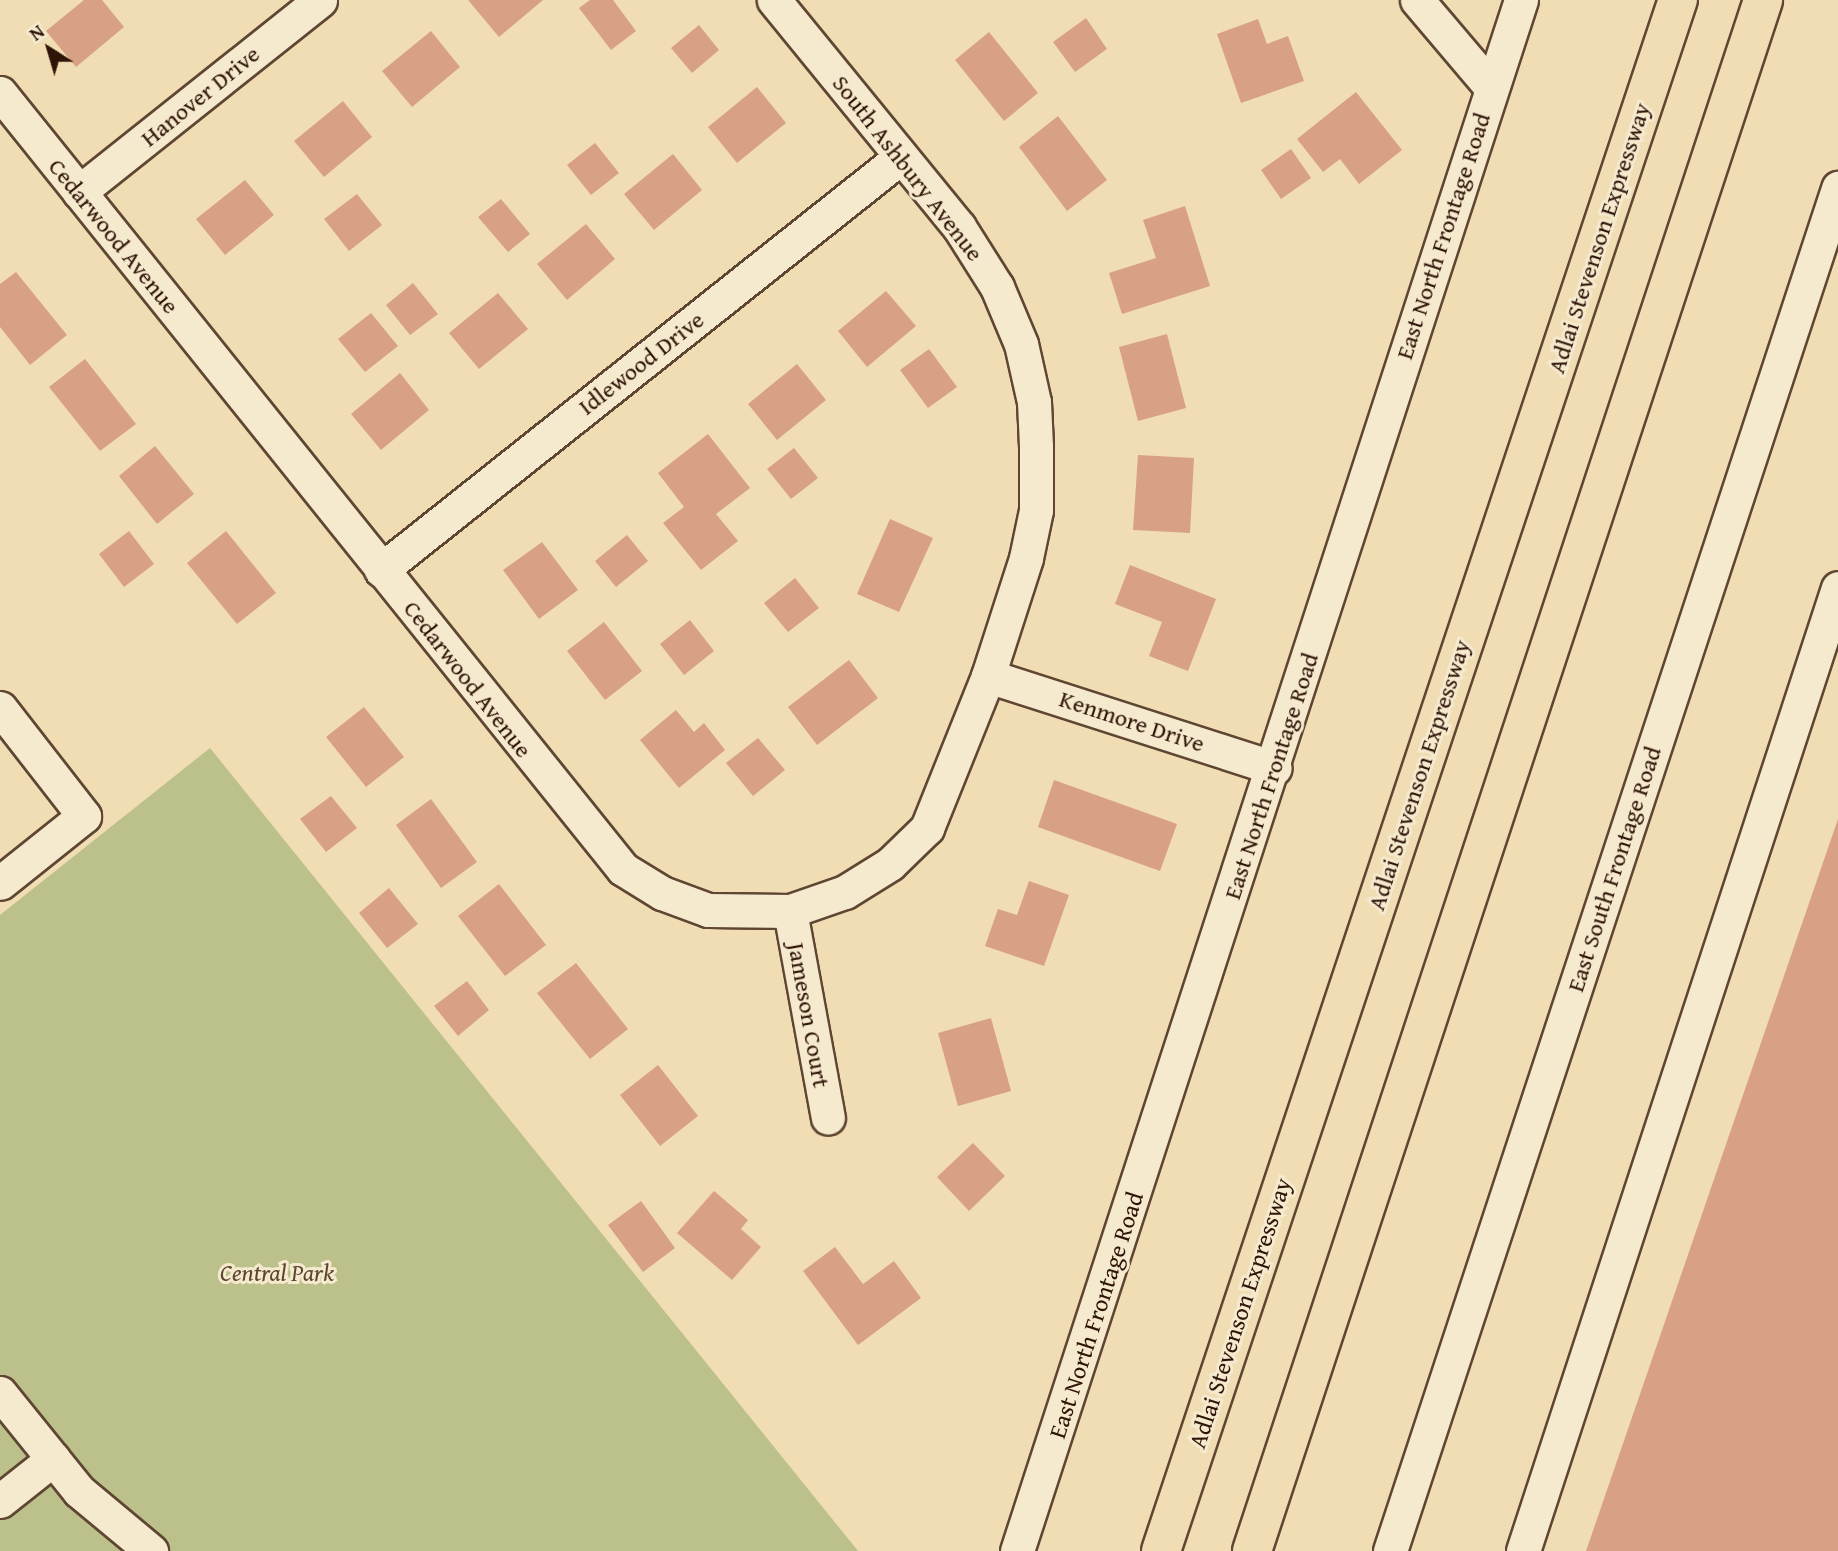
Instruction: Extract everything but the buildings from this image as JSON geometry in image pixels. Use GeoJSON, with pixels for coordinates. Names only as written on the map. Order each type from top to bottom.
{"type":"FeatureCollection","features":[{"type":"Feature","properties":{"kind":"highway","name":"Adlai Stevenson Expressway"},"geometry":{"type":"LineString","coordinates":[[1161,1551],[1678,0]]}},
{"type":"Feature","properties":{"kind":"highway"},"geometry":{"type":"LineString","coordinates":[[1252,1551],[1763,0]]}},
{"type":"Feature","properties":{"kind":"street","name":"Hanover Drive"},"geometry":{"type":"LineString","coordinates":[[79,192],[320,0]]}},
{"type":"Feature","properties":{"kind":"street","name":"South Ashbury Avenue"},"geometry":{"type":"LineString","coordinates":[[774,0],[901,157],[997,287],[1021,344],[1034,402],[1036,510],[988,676]]}},
{"type":"Feature","properties":{"kind":"street"},"geometry":{"type":"LineString","coordinates":[[1417,0],[1490,86]]}},
{"type":"Feature","properties":{"kind":"street","name":"East North Frontage Road"},"geometry":{"type":"LineString","coordinates":[[1017,1551],[1275,768],[1490,86],[1521,0]]}},
{"type":"Feature","properties":{"kind":"street","name":"Cedarwood Avenue"},"geometry":{"type":"LineString","coordinates":[[0,93],[623,869],[662,893],[708,910],[790,911],[845,892],[890,864],[927,828],[988,676]]}},
{"type":"Feature","properties":{"kind":"street","name":"Idlewood Drive"},"geometry":{"type":"LineString","coordinates":[[382,570],[901,157]]}},
{"type":"Feature","properties":{"kind":"street","name":"East South Frontage Road"},"geometry":{"type":"LineString","coordinates":[[1390,1551],[1838,188]]}},
{"type":"Feature","properties":{"kind":"street"},"geometry":{"type":"LineString","coordinates":[[1523,1551],[1838,588]]}},
{"type":"Feature","properties":{"kind":"street","name":"Kenmore Drive"},"geometry":{"type":"LineString","coordinates":[[988,676],[1275,768]]}},
{"type":"Feature","properties":{"kind":"street"},"geometry":{"type":"LineString","coordinates":[[0,708],[84,816],[0,883]]}},
{"type":"Feature","properties":{"kind":"street","name":"Jameson Court"},"geometry":{"type":"LineString","coordinates":[[790,911],[828,1118]]}},
{"type":"Feature","properties":{"kind":"street"},"geometry":{"type":"LineString","coordinates":[[0,1393],[79,1491],[151,1551]]}},
{"type":"Feature","properties":{"kind":"street"},"geometry":{"type":"LineString","coordinates":[[0,1501],[53,1459]]}},
{"type":"Feature","properties":{"kind":"green space","name":"Central Park"},"geometry":{"type":"Polygon","coordinates":[[[210,748],[858,1551],[0,1551],[0,915],[210,748]]]}}]}
